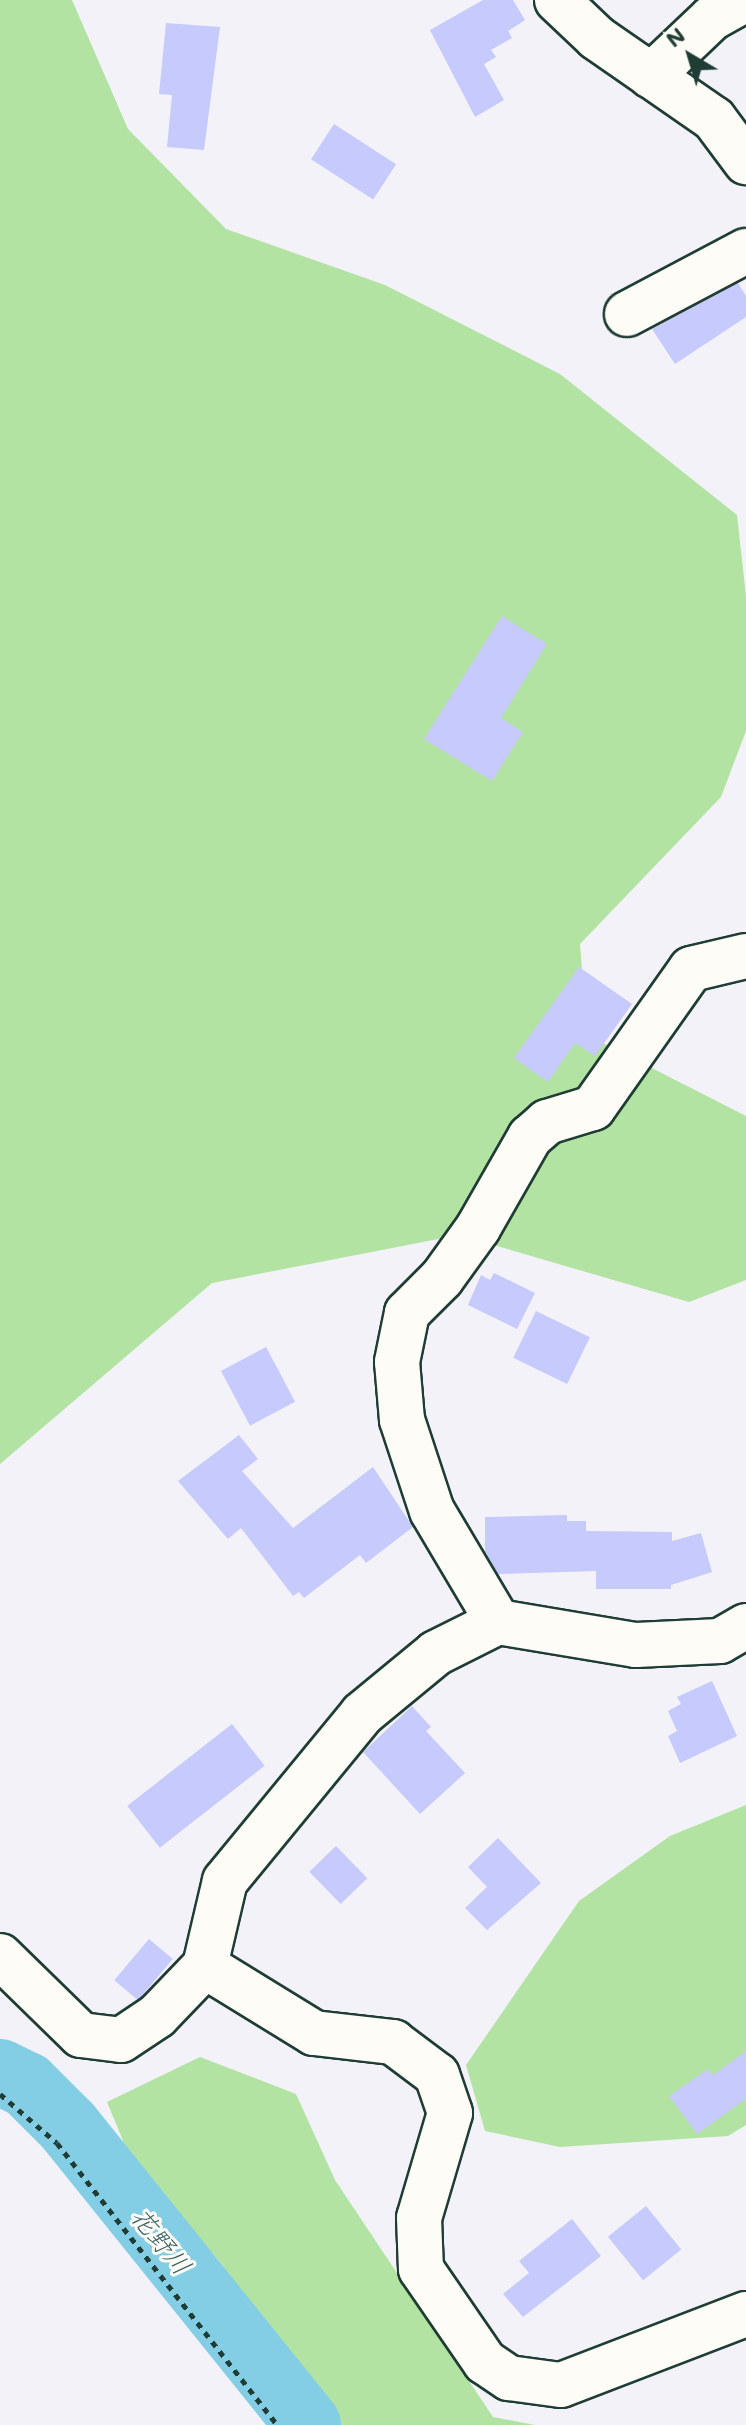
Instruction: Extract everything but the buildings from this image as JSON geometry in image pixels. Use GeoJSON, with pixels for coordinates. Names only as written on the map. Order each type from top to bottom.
{"type":"FeatureCollection","features":[{"type":"Feature","properties":{"kind":"street"},"geometry":{"type":"LineString","coordinates":[[557,0],[597,38],[714,119],[746,162]]}},
{"type":"Feature","properties":{"kind":"street"},"geometry":{"type":"LineString","coordinates":[[651,76],[712,18],[744,0]]}},
{"type":"Feature","properties":{"kind":"street"},"geometry":{"type":"LineString","coordinates":[[627,314],[746,251]]}},
{"type":"Feature","properties":{"kind":"street"},"geometry":{"type":"LineString","coordinates":[[498,1622],[432,1511],[402,1420],[397,1362],[407,1313],[442,1278],[478,1228],[530,1137],[547,1122],[593,1108],[691,969],[746,956]]}},
{"type":"Feature","properties":{"kind":"street"},"geometry":{"type":"LineString","coordinates":[[0,1956],[81,2035],[121,2040],[157,2016],[205,1966],[225,1881],[362,1714],[436,1653],[498,1622],[636,1645],[720,1641],[746,1626]]}},
{"type":"Feature","properties":{"kind":"street"},"geometry":{"type":"LineString","coordinates":[[205,1966],[314,2033],[393,2042],[437,2075],[450,2113],[419,2218],[421,2269],[485,2362],[509,2378],[561,2385],[746,2314]]}},
{"type":"Feature","properties":{"kind":"path"},"geometry":{"type":"LineString","coordinates":[[0,2094],[57,2143],[277,2425]]}},
{"type":"Feature","properties":{"kind":"green space"},"geometry":{"type":"Polygon","coordinates":[[[0,0],[72,0],[128,129],[226,229],[385,285],[560,374],[737,515],[746,596],[746,731],[721,797],[580,944],[587,1035],[746,1116],[746,1280],[689,1302],[459,1235],[212,1283],[0,1464],[0,0]]]}},
{"type":"Feature","properties":{"kind":"green space"},"geometry":{"type":"Polygon","coordinates":[[[746,1805],[746,2125],[728,2136],[560,2147],[485,2131],[466,2065],[579,1901],[670,1836],[746,1805]]]}},
{"type":"Feature","properties":{"kind":"green space"},"geometry":{"type":"Polygon","coordinates":[[[200,2057],[296,2094],[335,2180],[493,2417],[535,2425],[336,2425],[304,2373],[216,2257],[133,2165],[107,2102],[200,2057]]]}},
{"type":"Feature","properties":{"kind":"waterway","name":"花野川"},"geometry":{"type":"LineString","coordinates":[[0,2072],[27,2085],[68,2126],[308,2425]]}}]}
